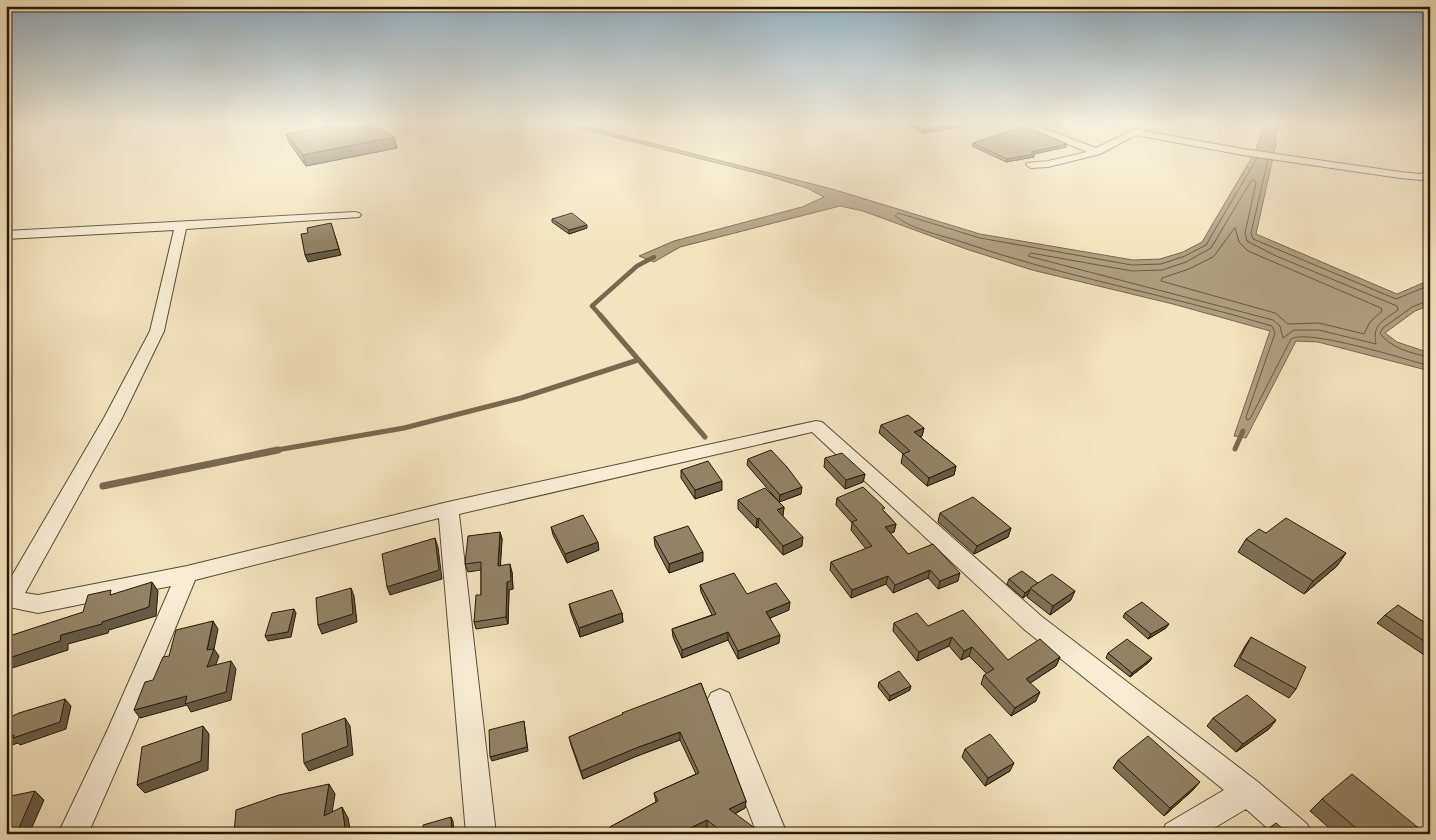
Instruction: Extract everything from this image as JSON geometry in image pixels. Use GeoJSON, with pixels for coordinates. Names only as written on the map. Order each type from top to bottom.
{"type":"FeatureCollection","features":[{"type":"Feature","properties":{"kind":"street"},"geometry":{"type":"LineString","coordinates":[[1032,165],[1045,164]]}},
{"type":"Feature","properties":{"kind":"street"},"geometry":{"type":"LineString","coordinates":[[1326,164],[1420,177],[1430,173]]}},
{"type":"Feature","properties":{"kind":"street"},"geometry":{"type":"LineString","coordinates":[[6,236],[355,215]]}},
{"type":"Feature","properties":{"kind":"street"},"geometry":{"type":"LineString","coordinates":[[181,226],[157,331],[113,418],[14,593],[17,602],[38,604],[186,574],[448,509],[816,426],[1033,623],[1248,792],[1297,834]]}},
{"type":"Feature","properties":{"kind":"street"},"geometry":{"type":"LineString","coordinates":[[448,509],[481,834]]}},
{"type":"Feature","properties":{"kind":"street"},"geometry":{"type":"LineString","coordinates":[[73,834],[117,738],[186,574]]}},
{"type":"Feature","properties":{"kind":"street"},"geometry":{"type":"LineString","coordinates":[[720,701],[772,834]]}},
{"type":"Feature","properties":{"kind":"street"},"geometry":{"type":"LineString","coordinates":[[1176,834],[1248,792]]}},
{"type":"Feature","properties":{"kind":"water"},"geometry":{"type":"Polygon","coordinates":[[[722,164],[734,164],[832,189],[980,234],[1133,260],[1160,259],[1183,252],[1202,242],[1248,164],[1272,164],[1256,234],[1397,294],[1430,280],[1430,305],[1415,311],[1385,333],[1397,342],[1430,353],[1430,371],[1318,342],[1296,341],[1246,438],[1234,436],[1270,331],[1173,304],[1032,270],[966,249],[863,211],[840,206],[680,247],[654,262],[639,256],[674,241],[802,207],[824,197],[807,188],[722,164]]]}},
{"type":"Feature","properties":{"kind":"building"},"geometry":{"type":"Polygon","coordinates":[[[572,213],[587,225],[569,230],[552,219],[572,213]]]}},
{"type":"Feature","properties":{"kind":"building"},"geometry":{"type":"Polygon","coordinates":[[[331,223],[339,249],[305,255],[301,234],[308,233],[307,228],[331,223]]]}},
{"type":"Feature","properties":{"kind":"building"},"geometry":{"type":"Polygon","coordinates":[[[908,415],[924,428],[914,432],[956,466],[929,478],[903,454],[910,451],[881,425],[908,415]]]}},
{"type":"Feature","properties":{"kind":"building"},"geometry":{"type":"Polygon","coordinates":[[[771,450],[802,487],[780,495],[748,459],[771,450]]]}},
{"type":"Feature","properties":{"kind":"building"},"geometry":{"type":"Polygon","coordinates":[[[842,453],[865,474],[846,480],[825,458],[842,453]]]}},
{"type":"Feature","properties":{"kind":"building"},"geometry":{"type":"Polygon","coordinates":[[[708,461],[722,481],[695,490],[681,470],[708,461]]]}},
{"type":"Feature","properties":{"kind":"building"},"geometry":{"type":"Polygon","coordinates":[[[863,487],[885,508],[882,509],[896,524],[885,527],[908,554],[933,544],[960,573],[940,581],[930,570],[895,585],[888,576],[852,590],[831,562],[872,546],[852,522],[857,520],[837,498],[863,487]]]}},
{"type":"Feature","properties":{"kind":"building"},"geometry":{"type":"Polygon","coordinates":[[[765,488],[784,507],[777,510],[803,537],[783,546],[759,518],[757,519],[738,500],[765,488]]]}},
{"type":"Feature","properties":{"kind":"building"},"geometry":{"type":"Polygon","coordinates":[[[973,497],[1011,528],[977,546],[940,513],[973,497]]]}},
{"type":"Feature","properties":{"kind":"building"},"geometry":{"type":"Polygon","coordinates":[[[583,515],[598,542],[565,554],[551,527],[583,515]]]}},
{"type":"Feature","properties":{"kind":"building"},"geometry":{"type":"Polygon","coordinates":[[[1286,518],[1346,553],[1313,581],[1246,539],[1259,529],[1266,533],[1286,518]]]}},
{"type":"Feature","properties":{"kind":"building"},"geometry":{"type":"Polygon","coordinates":[[[688,526],[703,552],[669,564],[654,537],[688,526]]]}},
{"type":"Feature","properties":{"kind":"building"},"geometry":{"type":"Polygon","coordinates":[[[500,532],[498,566],[510,564],[511,581],[507,582],[506,617],[474,622],[476,595],[481,595],[481,562],[465,564],[468,536],[500,532]]]}},
{"type":"Feature","properties":{"kind":"building"},"geometry":{"type":"Polygon","coordinates":[[[435,538],[439,570],[387,587],[382,554],[435,538]]]}},
{"type":"Feature","properties":{"kind":"building"},"geometry":{"type":"Polygon","coordinates":[[[1022,571],[1038,583],[1025,593],[1009,579],[1022,571]]]}},
{"type":"Feature","properties":{"kind":"building"},"geometry":{"type":"Polygon","coordinates":[[[734,573],[747,594],[776,583],[790,602],[766,612],[780,635],[738,651],[728,632],[682,650],[672,629],[716,614],[700,585],[734,573]]]}},
{"type":"Feature","properties":{"kind":"building"},"geometry":{"type":"Polygon","coordinates":[[[1052,574],[1075,591],[1053,606],[1030,588],[1052,574]]]}},
{"type":"Feature","properties":{"kind":"building"},"geometry":{"type":"Polygon","coordinates":[[[152,582],[149,607],[102,622],[102,624],[61,635],[60,641],[6,659],[6,637],[83,612],[88,595],[111,590],[110,595],[152,582]]]}},
{"type":"Feature","properties":{"kind":"building"},"geometry":{"type":"Polygon","coordinates":[[[351,588],[353,614],[318,625],[316,598],[351,588]]]}},
{"type":"Feature","properties":{"kind":"building"},"geometry":{"type":"Polygon","coordinates":[[[612,590],[622,613],[579,628],[569,604],[612,590]]]}},
{"type":"Feature","properties":{"kind":"building"},"geometry":{"type":"Polygon","coordinates":[[[1142,602],[1169,624],[1151,634],[1125,613],[1142,602]]]}},
{"type":"Feature","properties":{"kind":"building"},"geometry":{"type":"Polygon","coordinates":[[[1398,605],[1430,626],[1430,645],[1385,615],[1398,605]]]}},
{"type":"Feature","properties":{"kind":"building"},"geometry":{"type":"Polygon","coordinates":[[[294,609],[288,632],[265,636],[272,613],[294,609]]]}},
{"type":"Feature","properties":{"kind":"building"},"geometry":{"type":"Polygon","coordinates":[[[963,610],[1008,660],[1040,639],[1060,657],[1026,679],[1040,692],[1015,708],[984,675],[994,669],[972,647],[964,651],[952,637],[919,652],[894,623],[917,613],[928,626],[963,610]]]}},
{"type":"Feature","properties":{"kind":"building"},"geometry":{"type":"Polygon","coordinates":[[[213,621],[207,650],[214,649],[207,667],[231,661],[226,692],[185,704],[187,696],[134,710],[145,682],[153,680],[163,657],[169,656],[176,630],[213,621]]]}},
{"type":"Feature","properties":{"kind":"building"},"geometry":{"type":"Polygon","coordinates":[[[1251,637],[1306,667],[1296,689],[1240,658],[1251,637]]]}},
{"type":"Feature","properties":{"kind":"building"},"geometry":{"type":"Polygon","coordinates":[[[1127,639],[1152,658],[1132,673],[1108,653],[1127,639]]]}},
{"type":"Feature","properties":{"kind":"building"},"geometry":{"type":"Polygon","coordinates":[[[899,671],[911,686],[890,696],[879,682],[899,671]]]}},
{"type":"Feature","properties":{"kind":"building"},"geometry":{"type":"Polygon","coordinates":[[[701,683],[746,801],[729,809],[756,829],[753,834],[725,834],[707,820],[678,834],[612,834],[610,827],[658,801],[654,793],[699,773],[680,732],[581,771],[569,737],[622,713],[701,683]]]}},
{"type":"Feature","properties":{"kind":"building"},"geometry":{"type":"Polygon","coordinates":[[[1247,695],[1276,720],[1243,744],[1213,718],[1247,695]]]}},
{"type":"Feature","properties":{"kind":"building"},"geometry":{"type":"Polygon","coordinates":[[[65,699],[60,722],[13,738],[14,735],[6,738],[6,719],[19,713],[65,699]]]}},
{"type":"Feature","properties":{"kind":"building"},"geometry":{"type":"Polygon","coordinates":[[[345,718],[348,746],[304,763],[302,734],[345,718]]]}},
{"type":"Feature","properties":{"kind":"building"},"geometry":{"type":"Polygon","coordinates":[[[524,721],[527,747],[490,757],[489,730],[524,721]]]}},
{"type":"Feature","properties":{"kind":"building"},"geometry":{"type":"Polygon","coordinates":[[[203,726],[201,761],[137,785],[142,747],[203,726]]]}},
{"type":"Feature","properties":{"kind":"building"},"geometry":{"type":"Polygon","coordinates":[[[990,734],[1014,763],[988,778],[965,749],[990,734]]]}},
{"type":"Feature","properties":{"kind":"building"},"geometry":{"type":"Polygon","coordinates":[[[1148,736],[1200,782],[1170,808],[1118,760],[1148,736]]]}},
{"type":"Feature","properties":{"kind":"building"},"geometry":{"type":"Polygon","coordinates":[[[1352,774],[1426,834],[1363,834],[1322,799],[1352,774]]]}},
{"type":"Feature","properties":{"kind":"building"},"geometry":{"type":"Polygon","coordinates":[[[329,784],[324,816],[342,807],[346,834],[234,834],[236,810],[279,795],[329,784]]]}},
{"type":"Feature","properties":{"kind":"building"},"geometry":{"type":"Polygon","coordinates":[[[35,791],[19,828],[6,830],[6,797],[35,791]]]}},
{"type":"Feature","properties":{"kind":"building"},"geometry":{"type":"Polygon","coordinates":[[[451,817],[452,834],[424,834],[423,825],[451,817]]]}},
{"type":"Feature","properties":{"kind":"building"},"geometry":{"type":"Polygon","coordinates":[[[1276,823],[1282,828],[1290,828],[1296,834],[1261,834],[1276,823]]]}},
{"type":"Feature","properties":{"kind":"waterway"},"geometry":{"type":"LineString","coordinates":[[601,316],[592,306],[637,266],[654,257]]}},
{"type":"Feature","properties":{"kind":"waterway"},"geometry":{"type":"LineString","coordinates":[[600,315],[705,437]]}},
{"type":"Feature","properties":{"kind":"waterway"},"geometry":{"type":"LineString","coordinates":[[271,451],[404,428],[521,398],[638,360]]}},
{"type":"Feature","properties":{"kind":"waterway"},"geometry":{"type":"LineString","coordinates":[[1235,449],[1243,431]]}},
{"type":"Feature","properties":{"kind":"waterway"},"geometry":{"type":"LineString","coordinates":[[103,486],[278,450]]}}]}
